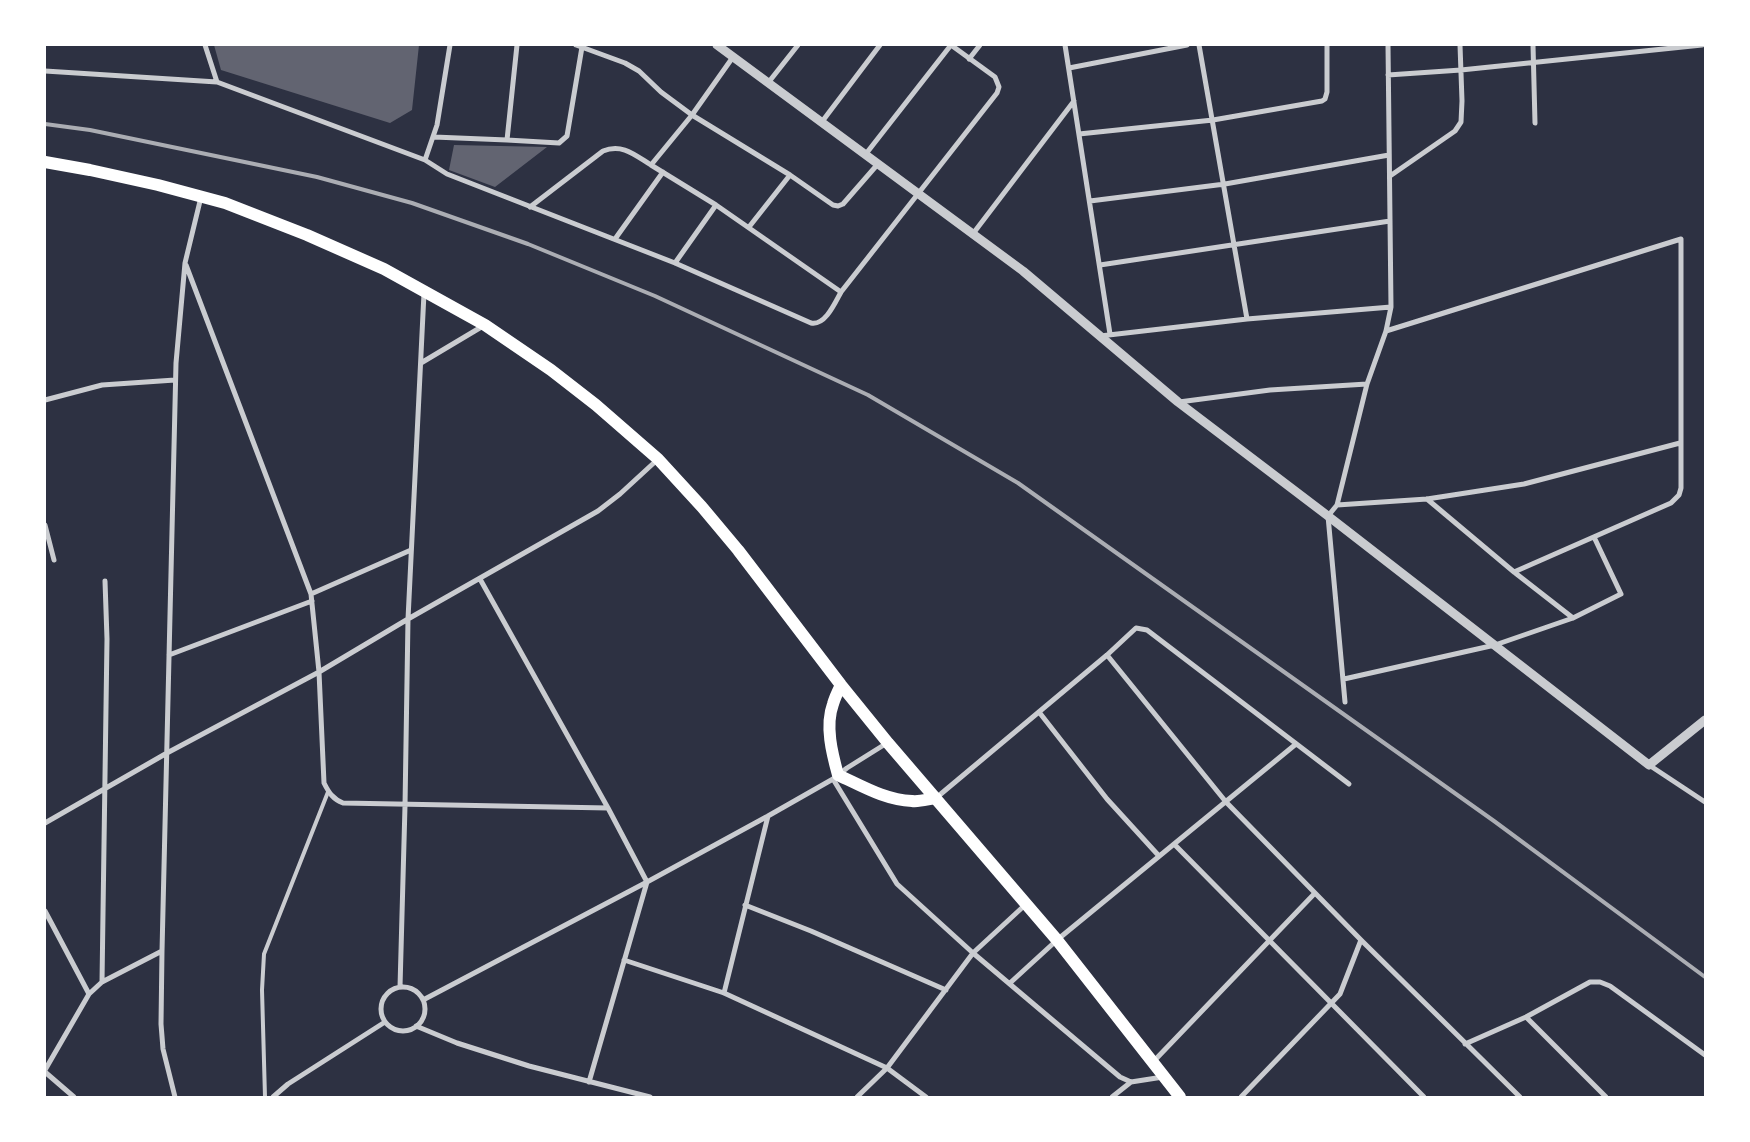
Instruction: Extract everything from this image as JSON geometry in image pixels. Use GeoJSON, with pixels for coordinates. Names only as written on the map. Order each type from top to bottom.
{"type":"FeatureCollection","features":[{"type":"Feature","properties":{"kind":"main road"},"geometry":{"type":"LineString","coordinates":[[45,162],[90,170],[225,203],[307,235],[384,269],[484,325],[550,370],[596,405],[658,459],[702,507],[738,550],[841,685],[888,743],[1057,940],[1180,1097]]}},
{"type":"Feature","properties":{"kind":"main road"},"geometry":{"type":"LineString","coordinates":[[841,685],[832,704],[830,716],[831,742],[836,777],[878,794],[913,802],[936,798]]}},
{"type":"Feature","properties":{"kind":"street"},"geometry":{"type":"LineString","coordinates":[[205,45],[217,82]]}},
{"type":"Feature","properties":{"kind":"street"},"geometry":{"type":"LineString","coordinates":[[425,160],[434,137],[450,45]]}},
{"type":"Feature","properties":{"kind":"street"},"geometry":{"type":"LineString","coordinates":[[507,140],[517,45]]}},
{"type":"Feature","properties":{"kind":"street"},"geometry":{"type":"LineString","coordinates":[[576,45],[617,60],[639,71],[661,92],[692,115],[790,175],[833,205],[843,204],[878,165]]}},
{"type":"Feature","properties":{"kind":"street"},"geometry":{"type":"LineString","coordinates":[[716,45],[1023,271],[1178,402],[1649,765],[1705,802]]}},
{"type":"Feature","properties":{"kind":"street"},"geometry":{"type":"LineString","coordinates":[[768,83],[798,45]]}},
{"type":"Feature","properties":{"kind":"street"},"geometry":{"type":"LineString","coordinates":[[821,123],[880,45]]}},
{"type":"Feature","properties":{"kind":"street"},"geometry":{"type":"LineString","coordinates":[[45,71],[217,82],[425,160],[447,174],[676,263],[816,324],[821,322],[841,292],[997,93],[999,87],[995,77],[951,45],[864,155]]}},
{"type":"Feature","properties":{"kind":"street"},"geometry":{"type":"LineString","coordinates":[[969,59],[980,45]]}},
{"type":"Feature","properties":{"kind":"street"},"geometry":{"type":"LineString","coordinates":[[1065,45],[1110,334]]}},
{"type":"Feature","properties":{"kind":"street"},"geometry":{"type":"LineString","coordinates":[[1069,68],[1187,45]]}},
{"type":"Feature","properties":{"kind":"street"},"geometry":{"type":"LineString","coordinates":[[1199,45],[1225,184],[1247,319]]}},
{"type":"Feature","properties":{"kind":"street"},"geometry":{"type":"LineString","coordinates":[[1079,134],[1213,120],[1322,101],[1327,92],[1327,45]]}},
{"type":"Feature","properties":{"kind":"street"},"geometry":{"type":"LineString","coordinates":[[1346,702],[1328,516],[1337,506],[1367,384],[1386,331],[1391,308],[1388,45]]}},
{"type":"Feature","properties":{"kind":"street"},"geometry":{"type":"LineString","coordinates":[[1390,176],[1455,132],[1461,122],[1460,45]]}},
{"type":"Feature","properties":{"kind":"street"},"geometry":{"type":"LineString","coordinates":[[1533,45],[1535,123]]}},
{"type":"Feature","properties":{"kind":"street"},"geometry":{"type":"LineString","coordinates":[[1388,75],[1461,70],[1702,45]]}},
{"type":"Feature","properties":{"kind":"street"},"geometry":{"type":"LineString","coordinates":[[434,137],[559,143],[567,136],[582,47]]}},
{"type":"Feature","properties":{"kind":"street"},"geometry":{"type":"LineString","coordinates":[[651,165],[692,115],[733,57]]}},
{"type":"Feature","properties":{"kind":"street"},"geometry":{"type":"LineString","coordinates":[[972,235],[1074,101]]}},
{"type":"Feature","properties":{"kind":"street"},"geometry":{"type":"LineString","coordinates":[[530,207],[603,151],[610,148],[618,148],[627,151],[716,205],[841,292]]}},
{"type":"Feature","properties":{"kind":"street"},"geometry":{"type":"LineString","coordinates":[[1090,201],[1225,184],[1389,155]]}},
{"type":"Feature","properties":{"kind":"street"},"geometry":{"type":"LineString","coordinates":[[615,240],[663,172]]}},
{"type":"Feature","properties":{"kind":"street"},"geometry":{"type":"LineString","coordinates":[[749,227],[790,175]]}},
{"type":"Feature","properties":{"kind":"street"},"geometry":{"type":"LineString","coordinates":[[175,1097],[163,1048],[161,1024],[176,362],[185,263],[201,197]]}},
{"type":"Feature","properties":{"kind":"street"},"geometry":{"type":"LineString","coordinates":[[676,263],[716,205]]}},
{"type":"Feature","properties":{"kind":"street"},"geometry":{"type":"LineString","coordinates":[[1100,265],[1390,221]]}},
{"type":"Feature","properties":{"kind":"street"},"geometry":{"type":"LineString","coordinates":[[1386,331],[1681,239],[1681,488],[1679,495],[1671,503],[1514,572]]}},
{"type":"Feature","properties":{"kind":"street"},"geometry":{"type":"LineString","coordinates":[[185,263],[311,594],[319,672],[324,784],[328,792],[335,799],[343,803],[405,806],[608,808]]}},
{"type":"Feature","properties":{"kind":"street"},"geometry":{"type":"LineString","coordinates":[[400,987],[408,619],[424,290]]}},
{"type":"Feature","properties":{"kind":"street"},"geometry":{"type":"LineString","coordinates":[[1099,336],[1247,319],[1391,308]]}},
{"type":"Feature","properties":{"kind":"street"},"geometry":{"type":"LineString","coordinates":[[421,363],[484,325]]}},
{"type":"Feature","properties":{"kind":"street"},"geometry":{"type":"LineString","coordinates":[[45,400],[102,385],[176,380]]}},
{"type":"Feature","properties":{"kind":"street"},"geometry":{"type":"LineString","coordinates":[[1178,402],[1270,390],[1367,384]]}},
{"type":"Feature","properties":{"kind":"street"},"geometry":{"type":"LineString","coordinates":[[1337,506],[1427,499],[1524,484],[1680,443]]}},
{"type":"Feature","properties":{"kind":"street"},"geometry":{"type":"LineString","coordinates":[[45,823],[167,753],[319,672],[609,504],[658,459]]}},
{"type":"Feature","properties":{"kind":"street"},"geometry":{"type":"LineString","coordinates":[[1427,499],[1514,572],[1573,618]]}},
{"type":"Feature","properties":{"kind":"street"},"geometry":{"type":"LineString","coordinates":[[45,525],[54,560]]}},
{"type":"Feature","properties":{"kind":"street"},"geometry":{"type":"LineString","coordinates":[[1344,679],[1495,645],[1573,618],[1621,594],[1594,537]]}},
{"type":"Feature","properties":{"kind":"street"},"geometry":{"type":"LineString","coordinates":[[311,594],[411,550]]}},
{"type":"Feature","properties":{"kind":"street"},"geometry":{"type":"LineString","coordinates":[[480,578],[647,882],[589,1082]]}},
{"type":"Feature","properties":{"kind":"street"},"geometry":{"type":"LineString","coordinates":[[102,982],[107,639],[105,581]]}},
{"type":"Feature","properties":{"kind":"street"},"geometry":{"type":"LineString","coordinates":[[169,655],[312,601]]}},
{"type":"Feature","properties":{"kind":"street"},"geometry":{"type":"LineString","coordinates":[[936,798],[1107,655],[1136,628],[1147,630],[1349,784]]}},
{"type":"Feature","properties":{"kind":"street"},"geometry":{"type":"LineString","coordinates":[[1107,655],[1226,802],[1361,940],[1520,1097]]}},
{"type":"Feature","properties":{"kind":"street"},"geometry":{"type":"LineString","coordinates":[[1039,712],[1107,799],[1159,856]]}},
{"type":"Feature","properties":{"kind":"street"},"geometry":{"type":"LineString","coordinates":[[1649,765],[1705,720]]}},
{"type":"Feature","properties":{"kind":"street"},"geometry":{"type":"LineString","coordinates":[[423,1000],[768,816],[836,777],[888,743]]}},
{"type":"Feature","properties":{"kind":"street"},"geometry":{"type":"LineString","coordinates":[[1010,983],[1057,940],[1296,744]]}},
{"type":"Feature","properties":{"kind":"street"},"geometry":{"type":"LineString","coordinates":[[836,777],[897,884],[973,953],[1110,1070],[1131,1082]]}},
{"type":"Feature","properties":{"kind":"street"},"geometry":{"type":"LineString","coordinates":[[724,993],[768,816]]}},
{"type":"Feature","properties":{"kind":"street"},"geometry":{"type":"LineString","coordinates":[[1174,844],[1424,1097]]}},
{"type":"Feature","properties":{"kind":"street"},"geometry":{"type":"LineString","coordinates":[[1152,1062],[1315,893]]}},
{"type":"Feature","properties":{"kind":"street"},"geometry":{"type":"LineString","coordinates":[[745,905],[811,931],[946,990]]}},
{"type":"Feature","properties":{"kind":"street"},"geometry":{"type":"LineString","coordinates":[[857,1097],[888,1068],[973,953],[1026,905]]}},
{"type":"Feature","properties":{"kind":"street"},"geometry":{"type":"LineString","coordinates":[[45,911],[89,994]]}},
{"type":"Feature","properties":{"kind":"street"},"geometry":{"type":"LineString","coordinates":[[1241,1097],[1340,994],[1361,940]]}},
{"type":"Feature","properties":{"kind":"street"},"geometry":{"type":"LineString","coordinates":[[74,1097],[45,1071],[89,994],[102,982],[162,951]]}},
{"type":"Feature","properties":{"kind":"street"},"geometry":{"type":"LineString","coordinates":[[624,960],[724,993],[888,1068],[925,1097]]}},
{"type":"Feature","properties":{"kind":"street"},"geometry":{"type":"LineString","coordinates":[[1465,1044],[1526,1017],[1590,982],[1600,982],[1610,986],[1705,1055]]}},
{"type":"Feature","properties":{"kind":"street"},"geometry":{"type":"LineString","coordinates":[[400,987],[409,988],[423,1000],[424,1015],[421,1021],[408,1030],[399,1031],[391,1028],[381,1015],[382,1000],[392,989],[400,987]]}},
{"type":"Feature","properties":{"kind":"street"},"geometry":{"type":"LineString","coordinates":[[1526,1017],[1606,1097]]}},
{"type":"Feature","properties":{"kind":"street"},"geometry":{"type":"LineString","coordinates":[[273,1097],[288,1084],[385,1022]]}},
{"type":"Feature","properties":{"kind":"street"},"geometry":{"type":"LineString","coordinates":[[416,1026],[457,1043],[529,1066],[650,1097]]}},
{"type":"Feature","properties":{"kind":"street"},"geometry":{"type":"LineString","coordinates":[[1112,1097],[1131,1082],[1164,1077]]}},
{"type":"Feature","properties":{"kind":"lane"},"geometry":{"type":"LineString","coordinates":[[265,1097],[262,990],[264,954],[328,792]]}},
{"type":"Feature","properties":{"kind":"building"},"geometry":{"type":"Polygon","coordinates":[[[214,45],[419,45],[412,110],[390,123],[221,70],[214,45]]]}},
{"type":"Feature","properties":{"kind":"building"},"geometry":{"type":"Polygon","coordinates":[[[454,145],[547,147],[495,187],[449,170],[454,145]]]}},
{"type":"Feature","properties":{"kind":"railway"},"geometry":{"type":"LineString","coordinates":[[45,124],[90,130],[317,177],[412,203],[528,244],[655,296],[868,395],[1018,483],[1494,821],[1705,977]]}}]}
